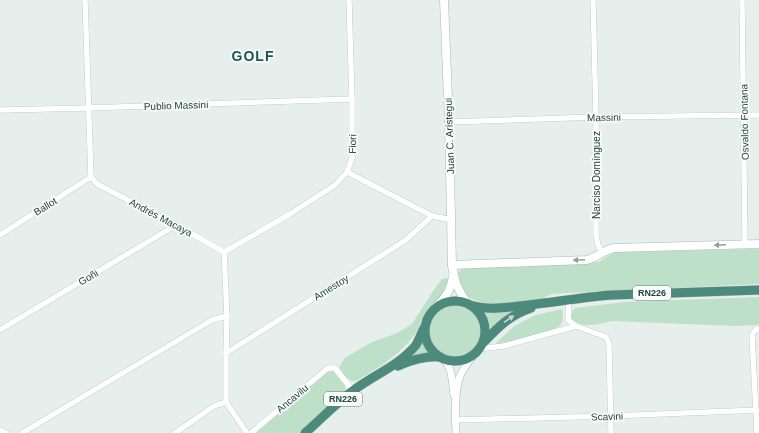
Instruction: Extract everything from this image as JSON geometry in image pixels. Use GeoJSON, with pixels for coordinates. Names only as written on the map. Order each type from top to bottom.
{"type":"FeatureCollection","features":[{"type":"Feature","properties":{"kind":"highway","name":"RN226"},"geometry":{"type":"LineString","coordinates":[[305,433],[353,391],[406,354],[416,344],[429,315],[441,304],[449,301],[458,301],[478,307],[497,308],[612,295],[759,290]]}},
{"type":"Feature","properties":{"kind":"highway","name":"RN226"},"geometry":{"type":"LineString","coordinates":[[385,370],[406,362],[429,357],[442,358],[452,361],[469,357],[497,328],[509,318],[546,303]]}},
{"type":"Feature","properties":{"kind":"highway"},"geometry":{"type":"LineString","coordinates":[[468,304],[476,309],[484,323],[484,338],[478,349]]}},
{"type":"Feature","properties":{"kind":"highway"},"geometry":{"type":"LineString","coordinates":[[426,323],[424,331],[429,346],[433,352],[442,358]]}},
{"type":"Feature","properties":{"kind":"main road","name":"Juan C. Arístegui"},"geometry":{"type":"LineString","coordinates":[[444,0],[453,268],[455,283],[468,304]]}},
{"type":"Feature","properties":{"kind":"main road"},"geometry":{"type":"LineString","coordinates":[[453,268],[586,260],[594,258],[609,249],[619,248],[759,244]]}},
{"type":"Feature","properties":{"kind":"main road","name":"Juan C. Arístegui"},"geometry":{"type":"LineString","coordinates":[[434,309],[448,294],[451,285],[453,268]]}},
{"type":"Feature","properties":{"kind":"street"},"geometry":{"type":"LineString","coordinates":[[85,0],[91,178]]}},
{"type":"Feature","properties":{"kind":"street","name":"Fiori"},"geometry":{"type":"LineString","coordinates":[[347,172],[352,158],[349,0]]}},
{"type":"Feature","properties":{"kind":"street","name":"Narciso Domínguez"},"geometry":{"type":"LineString","coordinates":[[593,0],[596,117],[596,235],[598,245],[602,253]]}},
{"type":"Feature","properties":{"kind":"street","name":"Osvaldo Fontana"},"geometry":{"type":"LineString","coordinates":[[742,0],[745,244]]}},
{"type":"Feature","properties":{"kind":"street","name":"Publio Massini"},"geometry":{"type":"LineString","coordinates":[[0,110],[352,99]]}},
{"type":"Feature","properties":{"kind":"street","name":"Massini"},"geometry":{"type":"LineString","coordinates":[[449,122],[596,117],[759,115]]}},
{"type":"Feature","properties":{"kind":"street"},"geometry":{"type":"LineString","coordinates":[[247,433],[226,402],[227,316],[224,252],[290,214],[335,185],[347,172],[432,216],[452,220]]}},
{"type":"Feature","properties":{"kind":"street","name":"Andrés Macaya"},"geometry":{"type":"LineString","coordinates":[[91,178],[97,184],[224,252]]}},
{"type":"Feature","properties":{"kind":"street","name":"Ballot"},"geometry":{"type":"LineString","coordinates":[[0,235],[91,178]]}},
{"type":"Feature","properties":{"kind":"street","name":"Amestoy"},"geometry":{"type":"LineString","coordinates":[[226,354],[406,240],[432,216]]}},
{"type":"Feature","properties":{"kind":"street","name":"Goñi"},"geometry":{"type":"LineString","coordinates":[[0,330],[176,225]]}},
{"type":"Feature","properties":{"kind":"street"},"geometry":{"type":"LineString","coordinates":[[569,299],[568,320],[576,326],[606,337],[609,344],[610,433]]}},
{"type":"Feature","properties":{"kind":"street"},"geometry":{"type":"LineString","coordinates":[[22,433],[212,320],[227,316]]}},
{"type":"Feature","properties":{"kind":"street"},"geometry":{"type":"LineString","coordinates":[[456,433],[455,403],[458,381],[467,363],[478,349],[504,346],[576,326]]}},
{"type":"Feature","properties":{"kind":"street"},"geometry":{"type":"LineString","coordinates":[[757,433],[758,410],[752,334],[758,329]]}},
{"type":"Feature","properties":{"kind":"street"},"geometry":{"type":"LineString","coordinates":[[442,358],[447,362],[450,371],[455,403]]}},
{"type":"Feature","properties":{"kind":"street","name":"Ancavilu"},"geometry":{"type":"LineString","coordinates":[[251,433],[328,368],[335,368],[353,391]]}},
{"type":"Feature","properties":{"kind":"street"},"geometry":{"type":"LineString","coordinates":[[176,433],[214,406],[226,402]]}},
{"type":"Feature","properties":{"kind":"street","name":"Scavini"},"geometry":{"type":"LineString","coordinates":[[455,420],[758,410]]}},
{"type":"Feature","properties":{"kind":"street"},"geometry":{"type":"LineString","coordinates":[[0,430],[6,433]]}},
{"type":"Feature","properties":{"kind":"green space"},"geometry":{"type":"Polygon","coordinates":[[[759,249],[759,284],[552,294],[538,300],[495,305],[479,302],[466,296],[460,288],[457,273],[468,267],[599,262],[614,252],[759,249]]]}},
{"type":"Feature","properties":{"kind":"green space"},"geometry":{"type":"Polygon","coordinates":[[[448,278],[447,286],[442,296],[425,314],[414,335],[400,351],[386,362],[356,381],[350,380],[346,377],[339,367],[345,358],[370,343],[397,333],[412,324],[442,279],[448,278]]]}},
{"type":"Feature","properties":{"kind":"green space"},"geometry":{"type":"Polygon","coordinates":[[[759,297],[759,325],[736,326],[611,321],[584,325],[575,322],[571,317],[575,308],[625,302],[759,297]]]}},
{"type":"Feature","properties":{"kind":"green space"},"geometry":{"type":"Polygon","coordinates":[[[455,305],[469,309],[477,317],[481,331],[477,345],[469,353],[455,357],[441,353],[433,345],[429,331],[433,317],[441,309],[455,305]]]}},
{"type":"Feature","properties":{"kind":"green space"},"geometry":{"type":"Polygon","coordinates":[[[524,308],[504,318],[491,328],[489,327],[488,320],[483,312],[524,308]]]}},
{"type":"Feature","properties":{"kind":"green space"},"geometry":{"type":"Polygon","coordinates":[[[562,309],[563,321],[557,328],[530,337],[495,344],[513,327],[533,316],[562,309]]]}},
{"type":"Feature","properties":{"kind":"green space"},"geometry":{"type":"Polygon","coordinates":[[[421,340],[428,354],[409,358],[421,340]]]}},
{"type":"Feature","properties":{"kind":"green space"},"geometry":{"type":"Polygon","coordinates":[[[333,371],[345,386],[345,391],[299,433],[256,433],[327,372],[333,371]]]}},
{"type":"Feature","properties":{"kind":"district","name":"GOLF"},"geometry":{"type":"Point","coordinates":[253,56]}}]}
